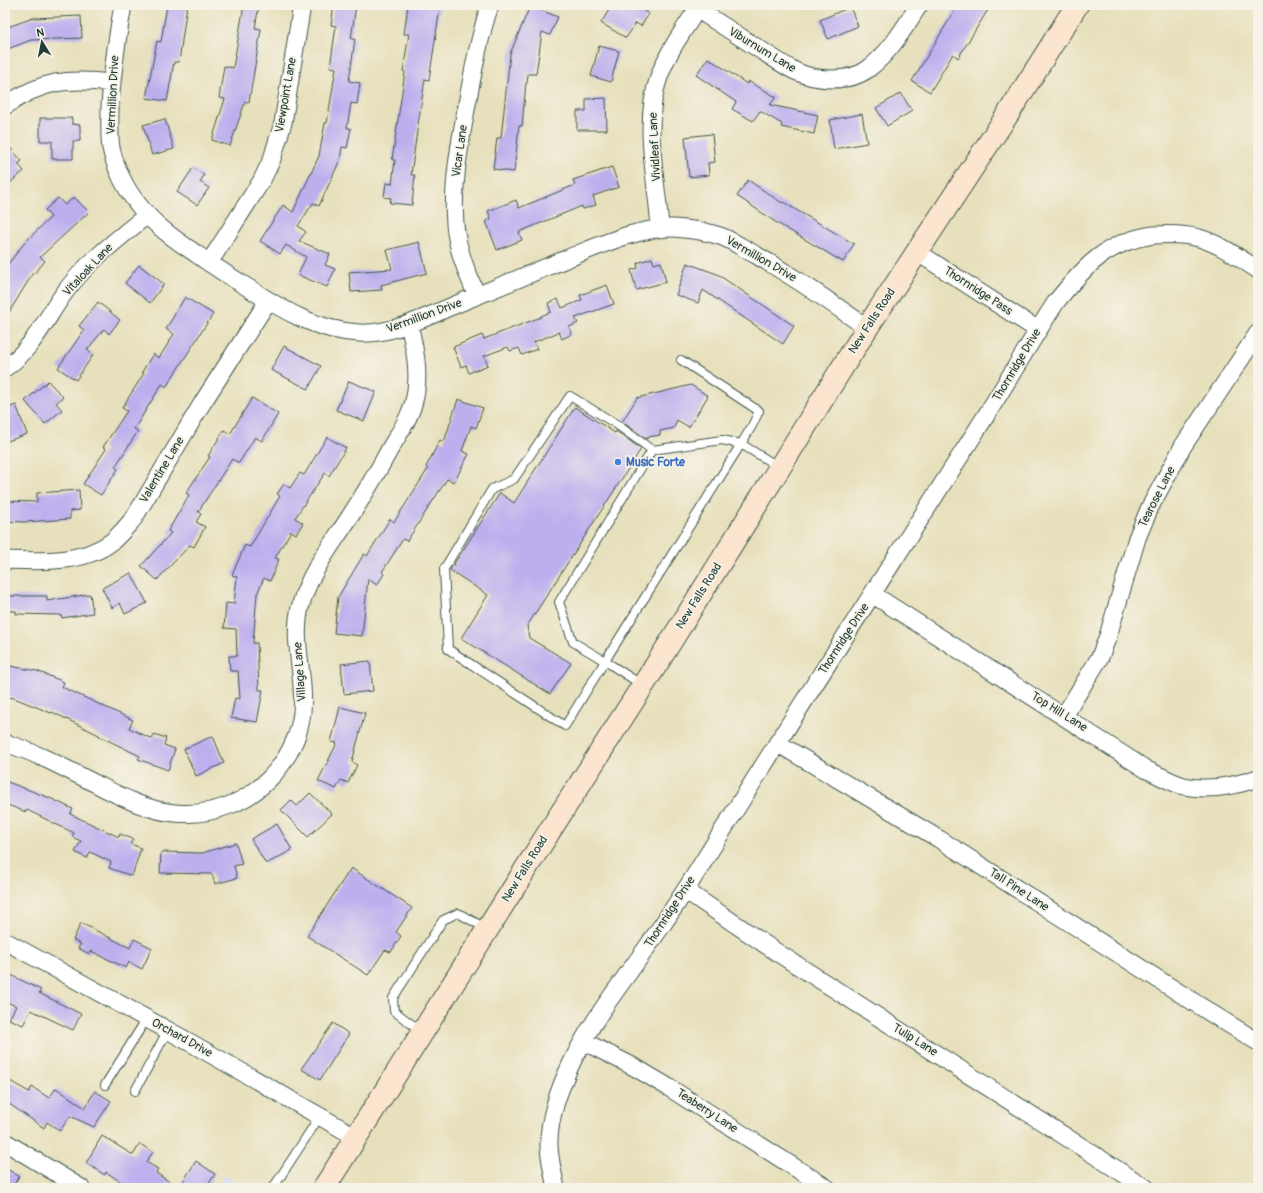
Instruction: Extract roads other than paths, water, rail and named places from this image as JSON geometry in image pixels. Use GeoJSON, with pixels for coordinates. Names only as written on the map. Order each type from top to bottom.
{"type":"FeatureCollection","features":[{"type":"Feature","properties":{"kind":"main road","name":"New Falls Road"},"geometry":{"type":"LineString","coordinates":[[324,1188],[867,328],[1008,114],[1077,5]]}},
{"type":"Feature","properties":{"kind":"street","name":"Vermillion Drive"},"geometry":{"type":"LineString","coordinates":[[123,5],[112,83],[110,116],[111,146],[124,184],[147,215],[169,235],[209,263],[284,311],[310,322],[335,330],[360,333],[378,332],[409,324],[584,252],[630,235],[660,228],[675,228],[702,231],[723,236],[821,295],[867,328]]}},
{"type":"Feature","properties":{"kind":"street","name":"Viewpoint Lane"},"geometry":{"type":"LineString","coordinates":[[209,263],[262,180],[272,159],[283,123],[302,5]]}},
{"type":"Feature","properties":{"kind":"street","name":"Vicar Lane"},"geometry":{"type":"LineString","coordinates":[[478,296],[466,270],[461,254],[455,224],[455,189],[459,152],[474,62],[490,5]]}},
{"type":"Feature","properties":{"kind":"street","name":"Viburnum Lane"},"geometry":{"type":"LineString","coordinates":[[698,7],[796,71],[816,78],[831,79],[850,77],[861,74],[869,69],[886,53],[919,5]]}},
{"type":"Feature","properties":{"kind":"street","name":"Vividleaf Lane"},"geometry":{"type":"LineString","coordinates":[[660,228],[651,127],[653,99],[659,77],[668,55],[698,7]]}},
{"type":"Feature","properties":{"kind":"street"},"geometry":{"type":"LineString","coordinates":[[5,106],[34,89],[50,83],[68,80],[86,80],[112,83]]}},
{"type":"Feature","properties":{"kind":"street","name":"Vitaloak Lane"},"geometry":{"type":"LineString","coordinates":[[5,368],[26,350],[44,325],[65,291],[87,267],[116,240],[147,215]]}},
{"type":"Feature","properties":{"kind":"street","name":"Thornridge Drive"},"geometry":{"type":"LineString","coordinates":[[556,1188],[550,1159],[550,1124],[558,1096],[573,1059],[583,1041],[606,1004],[645,950],[685,890],[983,421],[1056,302],[1094,260],[1111,248],[1144,236],[1165,234],[1193,236],[1238,257],[1258,270]]}},
{"type":"Feature","properties":{"kind":"street","name":"Thornridge Pass"},"geometry":{"type":"LineString","coordinates":[[917,252],[1038,330]]}},
{"type":"Feature","properties":{"kind":"street","name":"Valentine Lane"},"geometry":{"type":"LineString","coordinates":[[5,560],[39,561],[69,559],[90,553],[110,543],[122,532],[134,518],[203,402],[268,301]]}},
{"type":"Feature","properties":{"kind":"street","name":"Village Lane"},"geometry":{"type":"LineString","coordinates":[[5,743],[45,758],[128,800],[161,811],[196,813],[212,811],[232,804],[251,794],[269,779],[286,758],[296,739],[301,720],[304,701],[298,638],[298,620],[301,604],[311,578],[383,462],[405,424],[413,405],[418,371],[409,324]]}},
{"type":"Feature","properties":{"kind":"street","name":"Tearose Lane"},"geometry":{"type":"LineString","coordinates":[[1064,716],[1100,657],[1108,636],[1137,538],[1150,506],[1183,446],[1258,333]]}},
{"type":"Feature","properties":{"kind":"street","name":"Top Hill Lane"},"geometry":{"type":"LineString","coordinates":[[872,594],[1148,770],[1183,786],[1199,788],[1226,786],[1258,778]]}},
{"type":"Feature","properties":{"kind":"street","name":"Tall Pine Lane"},"geometry":{"type":"LineString","coordinates":[[777,743],[939,839],[1258,1042]]}},
{"type":"Feature","properties":{"kind":"street","name":"Tulip Lane"},"geometry":{"type":"LineString","coordinates":[[685,890],[778,953],[1146,1188]]}},
{"type":"Feature","properties":{"kind":"street","name":"Orchard Drive"},"geometry":{"type":"LineString","coordinates":[[5,941],[147,1018],[356,1137]]}},
{"type":"Feature","properties":{"kind":"street","name":"Teaberry Lane"},"geometry":{"type":"LineString","coordinates":[[583,1041],[636,1068],[668,1087],[827,1188]]}},
{"type":"Feature","properties":{"kind":"street"},"geometry":{"type":"LineString","coordinates":[[5,1142],[80,1188]]}},
{"type":"Feature","properties":{"kind":"lane"},"geometry":{"type":"LineString","coordinates":[[681,360],[759,411],[741,444],[565,726],[448,649],[444,569],[492,489],[514,479],[570,396],[616,424],[652,450],[722,440],[741,444],[779,468]]}},
{"type":"Feature","properties":{"kind":"lane"},"geometry":{"type":"LineString","coordinates":[[643,685],[573,642],[558,602],[652,450]]}},
{"type":"Feature","properties":{"kind":"lane"},"geometry":{"type":"LineString","coordinates":[[422,1032],[394,1011],[393,998],[443,920],[458,913],[488,929]]}},
{"type":"Feature","properties":{"kind":"lane"},"geometry":{"type":"LineString","coordinates":[[105,1085],[147,1018]]}},
{"type":"Feature","properties":{"kind":"lane"},"geometry":{"type":"LineString","coordinates":[[135,1091],[168,1030]]}},
{"type":"Feature","properties":{"kind":"lane"},"geometry":{"type":"LineString","coordinates":[[273,1188],[320,1116]]}},
{"type":"Feature","properties":{"kind":"place","name":"Music Forte"},"geometry":{"type":"Point","coordinates":[618,462]}}]}
